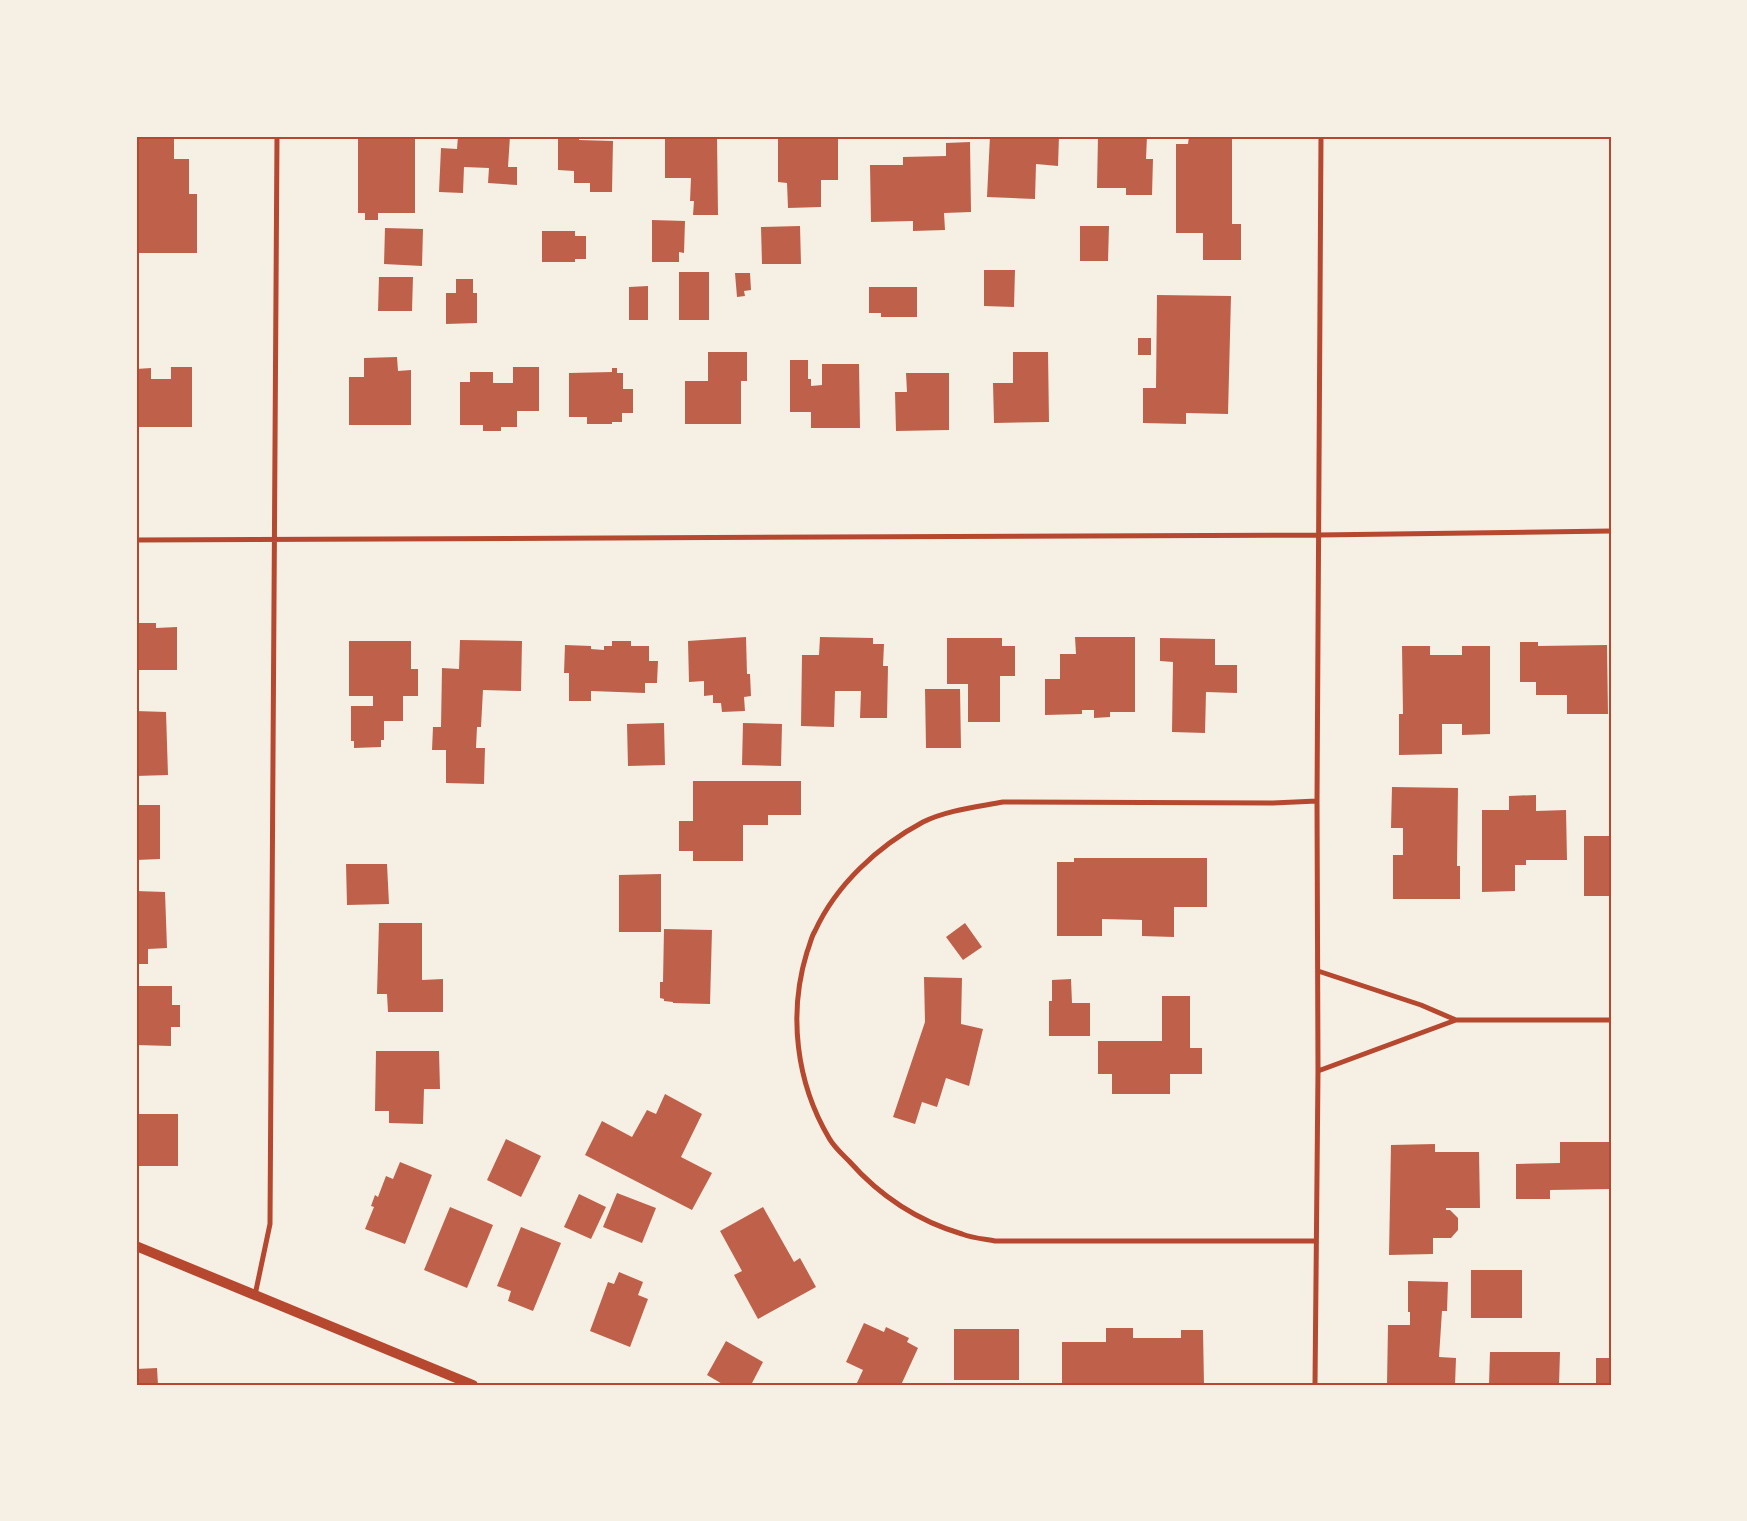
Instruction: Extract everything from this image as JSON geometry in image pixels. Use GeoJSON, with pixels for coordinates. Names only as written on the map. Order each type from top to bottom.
{"type":"FeatureCollection","features":[{"type":"Feature","properties":{"kind":"main road"},"geometry":{"type":"LineString","coordinates":[[136,1246],[473,1385]]}},
{"type":"Feature","properties":{"kind":"street"},"geometry":{"type":"LineString","coordinates":[[255,1295],[270,1224],[277,136]]}},
{"type":"Feature","properties":{"kind":"street"},"geometry":{"type":"LineString","coordinates":[[1314,1385],[1318,1071],[1316,801],[1320,136]]}},
{"type":"Feature","properties":{"kind":"street"},"geometry":{"type":"LineString","coordinates":[[136,540],[1318,535],[1611,531]]}},
{"type":"Feature","properties":{"kind":"street"},"geometry":{"type":"LineString","coordinates":[[1316,801],[1273,803],[1003,802],[960,810],[924,822],[894,840],[869,860],[848,881],[828,907],[814,931],[804,963],[797,998],[796,1035],[806,1082],[814,1108],[830,1140],[876,1189],[904,1208],[934,1224],[963,1235],[995,1240],[1316,1240]]}},
{"type":"Feature","properties":{"kind":"street"},"geometry":{"type":"LineString","coordinates":[[1318,971],[1456,1020],[1611,1020]]}},
{"type":"Feature","properties":{"kind":"street"},"geometry":{"type":"LineString","coordinates":[[1318,1071],[1421,1035],[1456,1020]]}},
{"type":"Feature","properties":{"kind":"building"},"geometry":{"type":"Polygon","coordinates":[[[136,136],[174,136],[174,159],[189,159],[189,194],[197,194],[197,253],[136,253],[136,136]]]}},
{"type":"Feature","properties":{"kind":"building"},"geometry":{"type":"Polygon","coordinates":[[[358,136],[415,136],[415,213],[378,213],[378,220],[365,220],[365,213],[358,213],[358,136]]]}},
{"type":"Feature","properties":{"kind":"building"},"geometry":{"type":"Polygon","coordinates":[[[458,136],[510,136],[508,167],[517,167],[517,185],[488,183],[489,168],[464,167],[463,193],[439,192],[441,148],[457,149],[458,136]]]}},
{"type":"Feature","properties":{"kind":"building"},"geometry":{"type":"Polygon","coordinates":[[[558,136],[579,136],[579,140],[613,141],[612,192],[590,192],[590,183],[574,183],[574,171],[558,170],[558,136]]]}},
{"type":"Feature","properties":{"kind":"building"},"geometry":{"type":"Polygon","coordinates":[[[665,136],[717,136],[718,215],[693,215],[694,201],[690,201],[691,178],[665,178],[665,136]]]}},
{"type":"Feature","properties":{"kind":"building"},"geometry":{"type":"Polygon","coordinates":[[[778,136],[838,136],[838,180],[821,180],[821,207],[788,208],[787,183],[778,182],[778,136]]]}},
{"type":"Feature","properties":{"kind":"building"},"geometry":{"type":"Polygon","coordinates":[[[990,136],[1059,136],[1058,166],[1036,164],[1035,199],[987,197],[990,136]]]}},
{"type":"Feature","properties":{"kind":"building"},"geometry":{"type":"Polygon","coordinates":[[[1098,136],[1147,136],[1146,159],[1153,159],[1152,195],[1126,195],[1126,188],[1097,188],[1098,136]]]}},
{"type":"Feature","properties":{"kind":"building"},"geometry":{"type":"Polygon","coordinates":[[[1189,136],[1232,136],[1232,224],[1241,224],[1241,260],[1203,260],[1203,233],[1176,233],[1176,144],[1188,144],[1189,136]]]}},
{"type":"Feature","properties":{"kind":"building"},"geometry":{"type":"Polygon","coordinates":[[[970,142],[971,212],[944,213],[945,230],[913,231],[913,221],[871,222],[870,165],[903,165],[903,157],[946,156],[946,143],[970,142]]]}},
{"type":"Feature","properties":{"kind":"building"},"geometry":{"type":"Polygon","coordinates":[[[652,220],[685,221],[684,253],[679,252],[679,262],[652,262],[652,220]]]}},
{"type":"Feature","properties":{"kind":"building"},"geometry":{"type":"Polygon","coordinates":[[[800,226],[801,264],[762,264],[761,227],[800,226]]]}},
{"type":"Feature","properties":{"kind":"building"},"geometry":{"type":"Polygon","coordinates":[[[1080,226],[1109,226],[1108,261],[1080,261],[1080,226]]]}},
{"type":"Feature","properties":{"kind":"building"},"geometry":{"type":"Polygon","coordinates":[[[385,228],[423,229],[422,266],[384,264],[385,228]]]}},
{"type":"Feature","properties":{"kind":"building"},"geometry":{"type":"Polygon","coordinates":[[[542,231],[575,231],[575,236],[586,236],[586,259],[575,259],[575,262],[542,262],[542,231]]]}},
{"type":"Feature","properties":{"kind":"building"},"geometry":{"type":"Polygon","coordinates":[[[984,270],[1015,270],[1014,307],[984,306],[984,270]]]}},
{"type":"Feature","properties":{"kind":"building"},"geometry":{"type":"Polygon","coordinates":[[[679,272],[709,272],[709,320],[679,320],[679,272]]]}},
{"type":"Feature","properties":{"kind":"building"},"geometry":{"type":"Polygon","coordinates":[[[735,273],[750,273],[751,290],[744,291],[745,296],[737,297],[735,273]]]}},
{"type":"Feature","properties":{"kind":"building"},"geometry":{"type":"Polygon","coordinates":[[[379,277],[413,277],[412,311],[378,311],[379,277]]]}},
{"type":"Feature","properties":{"kind":"building"},"geometry":{"type":"Polygon","coordinates":[[[456,279],[473,279],[473,293],[477,293],[477,323],[446,324],[446,293],[456,293],[456,279]]]}},
{"type":"Feature","properties":{"kind":"building"},"geometry":{"type":"Polygon","coordinates":[[[648,286],[648,320],[629,320],[629,287],[648,286]]]}},
{"type":"Feature","properties":{"kind":"building"},"geometry":{"type":"Polygon","coordinates":[[[869,287],[917,287],[917,317],[881,317],[881,313],[869,313],[869,287]]]}},
{"type":"Feature","properties":{"kind":"building"},"geometry":{"type":"Polygon","coordinates":[[[1157,295],[1231,296],[1228,414],[1186,413],[1186,424],[1143,423],[1143,388],[1156,388],[1157,295]]]}},
{"type":"Feature","properties":{"kind":"building"},"geometry":{"type":"Polygon","coordinates":[[[1138,338],[1151,338],[1151,355],[1138,355],[1138,338]]]}},
{"type":"Feature","properties":{"kind":"building"},"geometry":{"type":"Polygon","coordinates":[[[708,352],[747,352],[747,381],[741,381],[741,424],[685,424],[685,381],[708,381],[708,352]]]}},
{"type":"Feature","properties":{"kind":"building"},"geometry":{"type":"Polygon","coordinates":[[[1013,352],[1048,352],[1049,422],[994,423],[993,383],[1013,383],[1013,352]]]}},
{"type":"Feature","properties":{"kind":"building"},"geometry":{"type":"Polygon","coordinates":[[[397,357],[398,371],[411,370],[411,425],[349,425],[349,377],[364,377],[364,358],[397,357]]]}},
{"type":"Feature","properties":{"kind":"building"},"geometry":{"type":"Polygon","coordinates":[[[790,360],[808,360],[808,379],[811,379],[811,386],[822,385],[822,364],[859,364],[860,428],[811,428],[811,412],[790,412],[790,360]]]}},
{"type":"Feature","properties":{"kind":"building"},"geometry":{"type":"Polygon","coordinates":[[[171,367],[192,367],[192,427],[136,427],[136,369],[151,368],[151,379],[171,379],[171,367]]]}},
{"type":"Feature","properties":{"kind":"building"},"geometry":{"type":"Polygon","coordinates":[[[513,367],[539,367],[539,411],[517,411],[517,427],[501,427],[501,431],[483,431],[483,425],[460,425],[460,382],[470,382],[470,372],[493,372],[493,383],[513,383],[513,367]]]}},
{"type":"Feature","properties":{"kind":"building"},"geometry":{"type":"Polygon","coordinates":[[[612,368],[617,368],[617,373],[623,373],[623,389],[633,389],[633,413],[622,413],[622,422],[612,422],[612,424],[587,424],[587,417],[569,417],[569,373],[612,372],[612,368]]]}},
{"type":"Feature","properties":{"kind":"building"},"geometry":{"type":"Polygon","coordinates":[[[906,373],[949,373],[949,430],[896,431],[895,392],[907,392],[906,373]]]}},
{"type":"Feature","properties":{"kind":"building"},"geometry":{"type":"Polygon","coordinates":[[[136,623],[156,623],[156,628],[177,627],[177,670],[136,670],[136,623]]]}},
{"type":"Feature","properties":{"kind":"building"},"geometry":{"type":"Polygon","coordinates":[[[746,637],[747,674],[750,674],[751,696],[744,697],[745,711],[722,712],[721,703],[713,703],[713,695],[704,696],[704,681],[689,682],[688,641],[746,637]]]}},
{"type":"Feature","properties":{"kind":"building"},"geometry":{"type":"Polygon","coordinates":[[[820,637],[873,638],[873,644],[884,644],[883,666],[888,666],[887,718],[860,718],[861,691],[835,691],[834,727],[801,726],[802,655],[819,655],[820,637]]]}},
{"type":"Feature","properties":{"kind":"building"},"geometry":{"type":"Polygon","coordinates":[[[1075,637],[1135,637],[1135,712],[1110,712],[1110,717],[1094,718],[1094,710],[1082,710],[1082,714],[1045,715],[1045,679],[1060,679],[1060,654],[1076,654],[1075,637]]]}},
{"type":"Feature","properties":{"kind":"building"},"geometry":{"type":"Polygon","coordinates":[[[947,638],[1002,638],[1002,646],[1015,646],[1015,676],[1000,676],[1000,722],[968,722],[968,684],[947,684],[947,638]]]}},
{"type":"Feature","properties":{"kind":"building"},"geometry":{"type":"Polygon","coordinates":[[[1160,638],[1215,639],[1215,665],[1237,665],[1237,693],[1206,692],[1205,733],[1172,732],[1173,662],[1160,661],[1160,638]]]}},
{"type":"Feature","properties":{"kind":"building"},"geometry":{"type":"Polygon","coordinates":[[[460,640],[522,641],[521,691],[483,690],[481,727],[477,727],[476,748],[485,748],[484,784],[446,783],[446,750],[432,750],[433,727],[441,727],[442,668],[459,669],[460,640]]]}},
{"type":"Feature","properties":{"kind":"building"},"geometry":{"type":"Polygon","coordinates":[[[349,641],[411,641],[411,669],[418,669],[418,696],[403,696],[403,721],[384,721],[384,740],[381,740],[381,747],[354,748],[354,741],[351,741],[351,706],[373,706],[373,696],[349,696],[349,641]]]}},
{"type":"Feature","properties":{"kind":"building"},"geometry":{"type":"Polygon","coordinates":[[[612,641],[631,641],[631,646],[649,646],[649,661],[658,661],[657,683],[645,683],[645,693],[591,691],[591,701],[569,701],[569,673],[564,673],[565,645],[591,646],[591,649],[604,650],[604,646],[612,646],[612,641]]]}},
{"type":"Feature","properties":{"kind":"building"},"geometry":{"type":"Polygon","coordinates":[[[1520,642],[1538,642],[1538,646],[1607,645],[1608,714],[1567,714],[1567,695],[1536,695],[1536,682],[1520,682],[1520,642]]]}},
{"type":"Feature","properties":{"kind":"building"},"geometry":{"type":"Polygon","coordinates":[[[1402,646],[1430,646],[1430,655],[1462,655],[1462,646],[1490,646],[1490,734],[1462,735],[1462,724],[1442,724],[1442,754],[1399,755],[1399,714],[1403,714],[1402,646]]]}},
{"type":"Feature","properties":{"kind":"building"},"geometry":{"type":"Polygon","coordinates":[[[925,689],[960,689],[961,748],[926,748],[925,689]]]}},
{"type":"Feature","properties":{"kind":"building"},"geometry":{"type":"Polygon","coordinates":[[[136,711],[166,712],[168,775],[136,776],[136,711]]]}},
{"type":"Feature","properties":{"kind":"building"},"geometry":{"type":"Polygon","coordinates":[[[664,723],[665,765],[628,766],[627,724],[664,723]]]}},
{"type":"Feature","properties":{"kind":"building"},"geometry":{"type":"Polygon","coordinates":[[[743,723],[782,724],[781,766],[742,765],[743,723]]]}},
{"type":"Feature","properties":{"kind":"building"},"geometry":{"type":"Polygon","coordinates":[[[693,781],[801,781],[801,815],[768,815],[768,825],[743,825],[743,861],[693,861],[693,851],[679,851],[679,821],[693,821],[693,781]]]}},
{"type":"Feature","properties":{"kind":"building"},"geometry":{"type":"Polygon","coordinates":[[[1392,787],[1458,788],[1457,866],[1460,866],[1460,899],[1393,899],[1393,855],[1403,855],[1403,828],[1391,828],[1392,787]]]}},
{"type":"Feature","properties":{"kind":"building"},"geometry":{"type":"Polygon","coordinates":[[[1536,795],[1536,811],[1566,810],[1567,860],[1526,860],[1526,865],[1515,865],[1515,891],[1482,892],[1482,810],[1509,810],[1509,796],[1536,795]]]}},
{"type":"Feature","properties":{"kind":"building"},"geometry":{"type":"Polygon","coordinates":[[[136,805],[160,805],[160,859],[136,860],[136,805]]]}},
{"type":"Feature","properties":{"kind":"building"},"geometry":{"type":"Polygon","coordinates":[[[1584,836],[1611,836],[1611,896],[1584,896],[1584,836]]]}},
{"type":"Feature","properties":{"kind":"building"},"geometry":{"type":"Polygon","coordinates":[[[1074,858],[1207,858],[1207,907],[1174,907],[1174,937],[1142,936],[1142,920],[1102,919],[1102,936],[1057,936],[1057,862],[1074,862],[1074,858]]]}},
{"type":"Feature","properties":{"kind":"building"},"geometry":{"type":"Polygon","coordinates":[[[346,864],[387,864],[389,904],[347,905],[346,864]]]}},
{"type":"Feature","properties":{"kind":"building"},"geometry":{"type":"Polygon","coordinates":[[[661,874],[661,932],[619,932],[619,875],[661,874]]]}},
{"type":"Feature","properties":{"kind":"building"},"geometry":{"type":"Polygon","coordinates":[[[136,891],[165,892],[167,948],[148,949],[148,964],[136,964],[136,891]]]}},
{"type":"Feature","properties":{"kind":"building"},"geometry":{"type":"Polygon","coordinates":[[[379,923],[422,923],[422,980],[443,979],[443,1012],[388,1012],[387,994],[377,994],[379,923]]]}},
{"type":"Feature","properties":{"kind":"building"},"geometry":{"type":"Polygon","coordinates":[[[965,923],[982,947],[963,960],[946,937],[965,923]]]}},
{"type":"Feature","properties":{"kind":"building"},"geometry":{"type":"Polygon","coordinates":[[[664,929],[712,930],[710,1004],[673,1003],[660,998],[660,982],[663,982],[664,929]]]}},
{"type":"Feature","properties":{"kind":"building"},"geometry":{"type":"Polygon","coordinates":[[[924,977],[962,978],[961,1024],[983,1029],[969,1086],[946,1078],[937,1107],[922,1102],[915,1124],[893,1117],[925,1022],[924,977]]]}},
{"type":"Feature","properties":{"kind":"building"},"geometry":{"type":"Polygon","coordinates":[[[1071,979],[1072,1003],[1090,1003],[1090,1036],[1049,1036],[1049,1001],[1052,1001],[1052,980],[1071,979]]]}},
{"type":"Feature","properties":{"kind":"building"},"geometry":{"type":"Polygon","coordinates":[[[136,986],[172,986],[172,1005],[180,1005],[180,1027],[171,1027],[171,1046],[136,1045],[136,986]]]}},
{"type":"Feature","properties":{"kind":"building"},"geometry":{"type":"Polygon","coordinates":[[[1162,996],[1190,996],[1190,1048],[1202,1048],[1202,1074],[1170,1074],[1170,1094],[1112,1094],[1112,1074],[1098,1074],[1098,1041],[1162,1041],[1162,996]]]}},
{"type":"Feature","properties":{"kind":"building"},"geometry":{"type":"Polygon","coordinates":[[[376,1051],[439,1051],[440,1089],[424,1089],[423,1124],[389,1123],[389,1111],[375,1111],[376,1051]]]}},
{"type":"Feature","properties":{"kind":"building"},"geometry":{"type":"Polygon","coordinates":[[[136,1073],[138,1073],[138,1112],[136,1112],[136,1073]]]}},
{"type":"Feature","properties":{"kind":"building"},"geometry":{"type":"Polygon","coordinates":[[[665,1094],[702,1114],[681,1157],[712,1173],[692,1210],[585,1155],[602,1121],[632,1137],[647,1110],[656,1114],[665,1094]]]}},
{"type":"Feature","properties":{"kind":"building"},"geometry":{"type":"Polygon","coordinates":[[[136,1114],[178,1114],[178,1166],[136,1166],[136,1114]]]}},
{"type":"Feature","properties":{"kind":"building"},"geometry":{"type":"Polygon","coordinates":[[[506,1139],[541,1156],[521,1197],[487,1180],[506,1139]]]}},
{"type":"Feature","properties":{"kind":"building"},"geometry":{"type":"Polygon","coordinates":[[[1560,1142],[1611,1142],[1611,1189],[1550,1190],[1550,1199],[1516,1199],[1516,1164],[1560,1163],[1560,1142]]]}},
{"type":"Feature","properties":{"kind":"building"},"geometry":{"type":"Polygon","coordinates":[[[1435,1144],[1435,1152],[1479,1152],[1480,1208],[1446,1208],[1446,1210],[1450,1210],[1458,1218],[1458,1230],[1451,1238],[1433,1238],[1433,1254],[1389,1255],[1391,1145],[1435,1144]]]}},
{"type":"Feature","properties":{"kind":"building"},"geometry":{"type":"Polygon","coordinates":[[[400,1162],[432,1175],[405,1244],[365,1229],[374,1207],[371,1206],[375,1195],[378,1197],[386,1176],[393,1179],[400,1162]]]}},
{"type":"Feature","properties":{"kind":"building"},"geometry":{"type":"Polygon","coordinates":[[[617,1193],[656,1208],[642,1243],[603,1227],[617,1193]]]}},
{"type":"Feature","properties":{"kind":"building"},"geometry":{"type":"Polygon","coordinates":[[[579,1194],[606,1207],[591,1239],[564,1227],[579,1194]]]}},
{"type":"Feature","properties":{"kind":"building"},"geometry":{"type":"Polygon","coordinates":[[[450,1207],[493,1225],[467,1288],[424,1270],[450,1207]]]}},
{"type":"Feature","properties":{"kind":"building"},"geometry":{"type":"Polygon","coordinates":[[[763,1207],[794,1262],[800,1258],[816,1287],[758,1319],[734,1275],[742,1271],[720,1231],[763,1207]]]}},
{"type":"Feature","properties":{"kind":"building"},"geometry":{"type":"Polygon","coordinates":[[[521,1227],[561,1243],[533,1311],[508,1301],[511,1291],[497,1286],[521,1227]]]}},
{"type":"Feature","properties":{"kind":"building"},"geometry":{"type":"Polygon","coordinates":[[[1471,1270],[1522,1270],[1522,1318],[1471,1318],[1471,1270]]]}},
{"type":"Feature","properties":{"kind":"building"},"geometry":{"type":"Polygon","coordinates":[[[619,1272],[643,1282],[638,1295],[648,1299],[630,1347],[590,1331],[608,1282],[614,1284],[619,1272]]]}},
{"type":"Feature","properties":{"kind":"building"},"geometry":{"type":"Polygon","coordinates":[[[1408,1281],[1448,1282],[1447,1311],[1442,1311],[1439,1357],[1456,1358],[1455,1385],[1387,1385],[1388,1325],[1410,1325],[1408,1281]]]}},
{"type":"Feature","properties":{"kind":"building"},"geometry":{"type":"Polygon","coordinates":[[[864,1323],[884,1332],[886,1327],[909,1338],[907,1342],[918,1348],[901,1385],[856,1385],[863,1370],[846,1362],[864,1323]]]}},
{"type":"Feature","properties":{"kind":"building"},"geometry":{"type":"Polygon","coordinates":[[[1106,1328],[1133,1328],[1133,1338],[1181,1338],[1181,1330],[1203,1330],[1204,1385],[1062,1385],[1062,1342],[1106,1342],[1106,1328]]]}},
{"type":"Feature","properties":{"kind":"building"},"geometry":{"type":"Polygon","coordinates":[[[954,1329],[1019,1329],[1019,1380],[954,1380],[954,1329]]]}},
{"type":"Feature","properties":{"kind":"building"},"geometry":{"type":"Polygon","coordinates":[[[726,1341],[763,1362],[751,1385],[724,1385],[707,1375],[726,1341]]]}},
{"type":"Feature","properties":{"kind":"building"},"geometry":{"type":"Polygon","coordinates":[[[1490,1352],[1560,1352],[1559,1385],[1489,1385],[1490,1352]]]}},
{"type":"Feature","properties":{"kind":"building"},"geometry":{"type":"Polygon","coordinates":[[[1596,1358],[1611,1358],[1611,1385],[1596,1385],[1596,1358]]]}},
{"type":"Feature","properties":{"kind":"building"},"geometry":{"type":"Polygon","coordinates":[[[157,1368],[158,1385],[136,1385],[136,1369],[157,1368]]]}}]}
